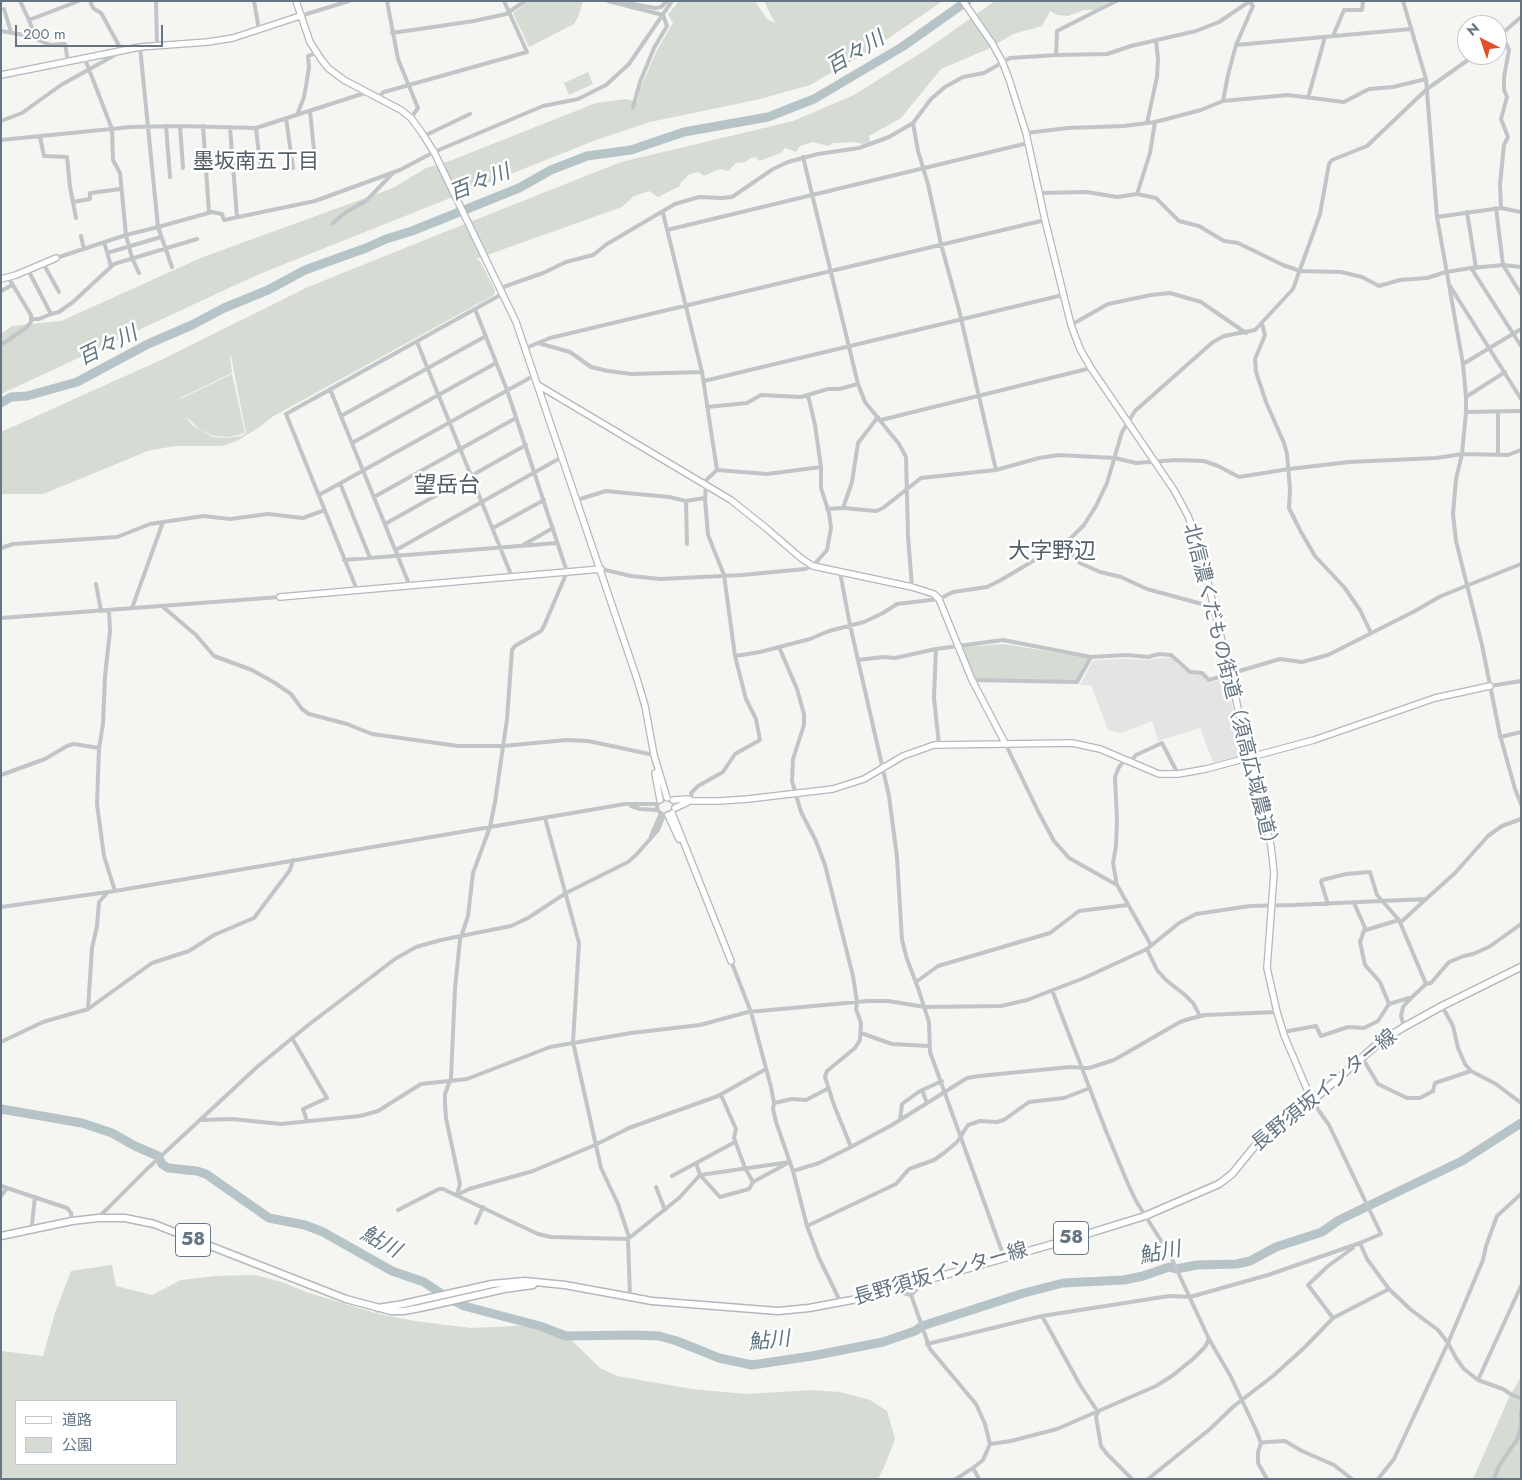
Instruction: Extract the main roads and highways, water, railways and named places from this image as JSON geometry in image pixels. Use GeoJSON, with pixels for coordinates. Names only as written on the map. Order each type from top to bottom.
{"type":"FeatureCollection","features":[{"type":"Feature","properties":{"kind":"main road","name":"長野須坂インター線"},"geometry":{"type":"LineString","coordinates":[[378,1308],[492,1284],[516,1281],[549,1283],[661,1302],[778,1311],[841,1304],[1074,1238],[1145,1216],[1219,1184],[1232,1174],[1254,1147],[1363,1059],[1380,1042],[1442,1006],[1521,967]]}},
{"type":"Feature","properties":{"kind":"main road","name":"長野須坂インター線"},"geometry":{"type":"LineString","coordinates":[[1,1236],[72,1221],[98,1218],[125,1218],[154,1224],[346,1299],[391,1311],[404,1311],[504,1289],[549,1283]]}},
{"type":"Feature","properties":{"kind":"waterway","name":"百々川"},"geometry":{"type":"LineString","coordinates":[[1,403],[11,397],[27,396],[77,382],[148,344],[192,325],[224,308],[268,290],[305,270],[412,231],[519,188],[551,170],[587,156],[631,150],[684,132],[768,117],[814,99],[902,47],[967,1]]}},
{"type":"Feature","properties":{"kind":"waterway","name":"鮎川"},"geometry":{"type":"LineString","coordinates":[[1,1109],[82,1123],[112,1133],[158,1156],[162,1164],[168,1168],[197,1171],[206,1174],[269,1218],[305,1225],[323,1232],[392,1271],[424,1282],[446,1297],[464,1306],[540,1326],[566,1336],[659,1336],[677,1341],[719,1358],[752,1365],[812,1356],[883,1342],[915,1331],[922,1326],[1024,1293],[1063,1283],[1124,1280],[1169,1267],[1176,1269],[1197,1265],[1237,1264],[1250,1261],[1276,1247],[1322,1232],[1339,1220],[1462,1161],[1521,1123]]}},
{"type":"Feature","properties":{"kind":"district","name":"墨坂南五丁目"},"geometry":{"type":"Point","coordinates":[256,163]}},
{"type":"Feature","properties":{"kind":"district","name":"望岳台"},"geometry":{"type":"Point","coordinates":[447,487]}},
{"type":"Feature","properties":{"kind":"district","name":"大字野辺"},"geometry":{"type":"Point","coordinates":[1052,553]}}]}
